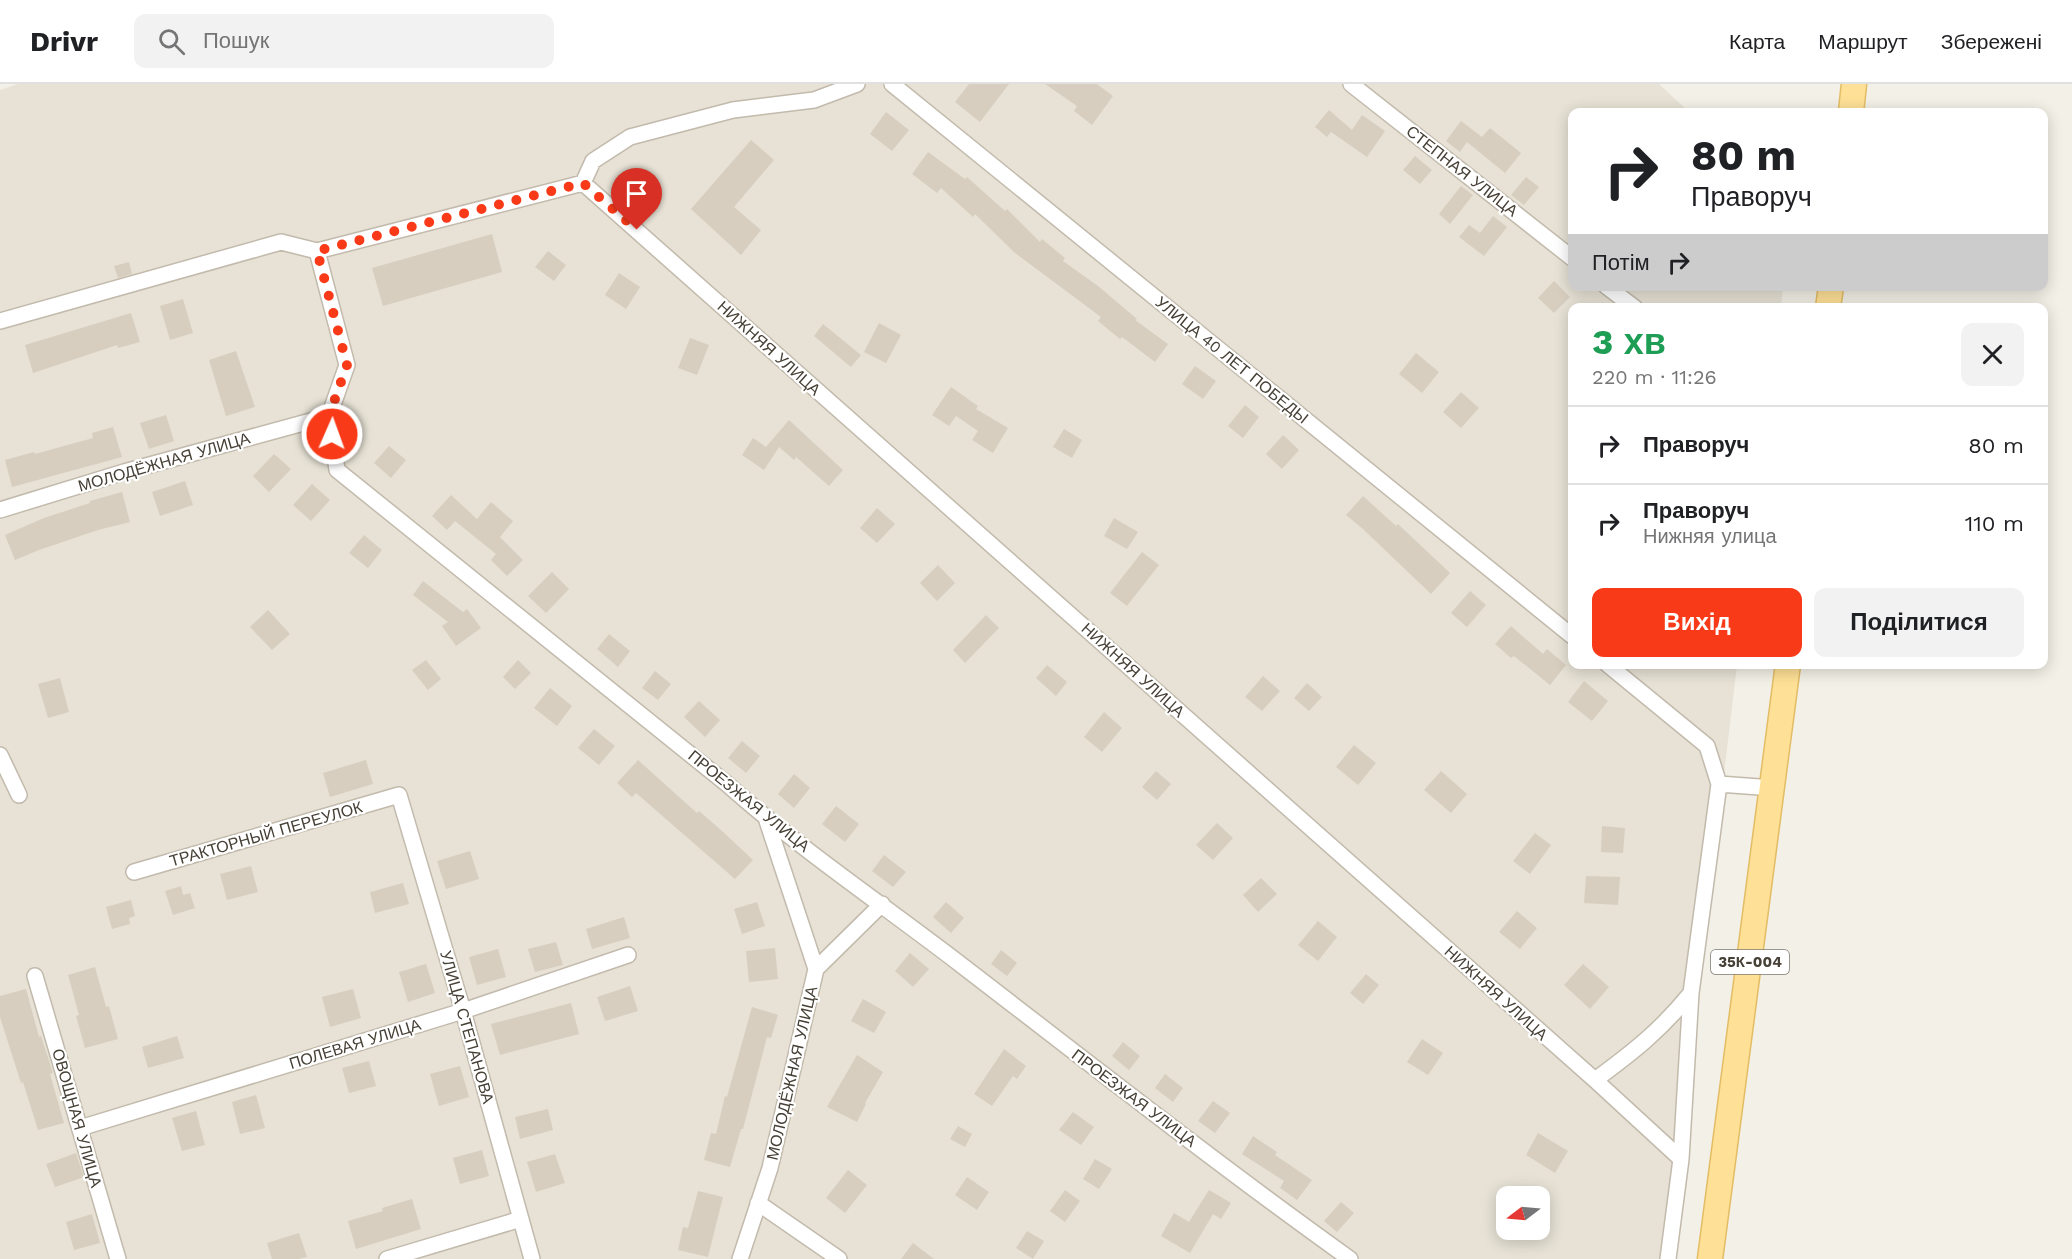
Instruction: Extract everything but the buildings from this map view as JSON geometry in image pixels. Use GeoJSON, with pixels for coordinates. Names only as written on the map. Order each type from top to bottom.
{"type":"FeatureCollection","features":[{"type":"Feature","properties":{"kind":"main road"},"geometry":{"type":"LineString","coordinates":[[1851,108],[1854,84]]}},
{"type":"Feature","properties":{"kind":"main road","name":"35К-004"},"geometry":{"type":"LineString","coordinates":[[1710,1259],[1787,669]]}},
{"type":"Feature","properties":{"kind":"street"},"geometry":{"type":"LineString","coordinates":[[0,321],[281,242],[317,251],[583,183],[593,161],[630,137],[733,110],[814,100],[857,84]]}},
{"type":"Feature","properties":{"kind":"street","name":"УЛИЦА 40 ЛЕТ ПОБЕДЫ"},"geometry":{"type":"LineString","coordinates":[[892,84],[1568,633]]}},
{"type":"Feature","properties":{"kind":"street","name":"СТЕПНАЯ УЛИЦА"},"geometry":{"type":"LineString","coordinates":[[1351,84],[1568,255]]}},
{"type":"Feature","properties":{"kind":"street","name":"НИЖНЯЯ УЛИЦА"},"geometry":{"type":"LineString","coordinates":[[583,183],[1681,1159]]}},
{"type":"Feature","properties":{"kind":"street","name":"ПРОЕЗЖАЯ УЛИЦА"},"geometry":{"type":"LineString","coordinates":[[317,251],[347,365],[329,416],[337,470],[727,784],[766,818],[882,904],[1269,1201],[1350,1259]]}},
{"type":"Feature","properties":{"kind":"street"},"geometry":{"type":"LineString","coordinates":[[1613,291],[1628,303]]}},
{"type":"Feature","properties":{"kind":"street","name":"МОЛОДЁЖНАЯ УЛИЦА"},"geometry":{"type":"LineString","coordinates":[[0,510],[124,472],[329,416]]}},
{"type":"Feature","properties":{"kind":"street"},"geometry":{"type":"LineString","coordinates":[[1613,669],[1707,746],[1719,784],[1691,993],[1681,1159],[1668,1259]]}},
{"type":"Feature","properties":{"kind":"street"},"geometry":{"type":"LineString","coordinates":[[0,755],[19,795]]}},
{"type":"Feature","properties":{"kind":"street"},"geometry":{"type":"LineString","coordinates":[[1719,784],[1773,788]]}},
{"type":"Feature","properties":{"kind":"street","name":"ТРАКТОРНЫЙ ПЕРЕУЛОК"},"geometry":{"type":"LineString","coordinates":[[134,872],[399,795]]}},
{"type":"Feature","properties":{"kind":"street","name":"УЛИЦА СТЕПАНОВА"},"geometry":{"type":"LineString","coordinates":[[399,795],[463,1011],[532,1259]]}},
{"type":"Feature","properties":{"kind":"street","name":"МОЛОДЁЖНАЯ УЛИЦА"},"geometry":{"type":"LineString","coordinates":[[740,1259],[770,1168],[816,969],[766,818]]}},
{"type":"Feature","properties":{"kind":"street"},"geometry":{"type":"LineString","coordinates":[[816,969],[882,904]]}},
{"type":"Feature","properties":{"kind":"street","name":"ПОЛЕВАЯ УЛИЦА"},"geometry":{"type":"LineString","coordinates":[[80,1128],[463,1011],[628,955]]}},
{"type":"Feature","properties":{"kind":"street","name":"ОВОЩНАЯ УЛИЦА"},"geometry":{"type":"LineString","coordinates":[[35,976],[118,1259]]}},
{"type":"Feature","properties":{"kind":"street"},"geometry":{"type":"LineString","coordinates":[[1594,1080],[1642,1046],[1669,1020],[1691,993]]}},
{"type":"Feature","properties":{"kind":"street"},"geometry":{"type":"LineString","coordinates":[[758,1203],[839,1259]]}},
{"type":"Feature","properties":{"kind":"street"},"geometry":{"type":"LineString","coordinates":[[387,1259],[521,1219]]}},
{"type":"Feature","properties":{"kind":"shaded area"},"geometry":{"type":"Polygon","coordinates":[[[18,84],[1659,84],[1685,108],[1568,108],[1568,291],[1783,291],[1781,303],[1568,303],[1568,669],[1737,669],[1666,1259],[0,1259],[0,90],[18,84]]]}},
{"type":"Feature","properties":{"kind":"route"},"geometry":{"type":"LineString","coordinates":[[332,434],[329,416],[347,365],[317,251],[583,183],[637,230]]}}]}
